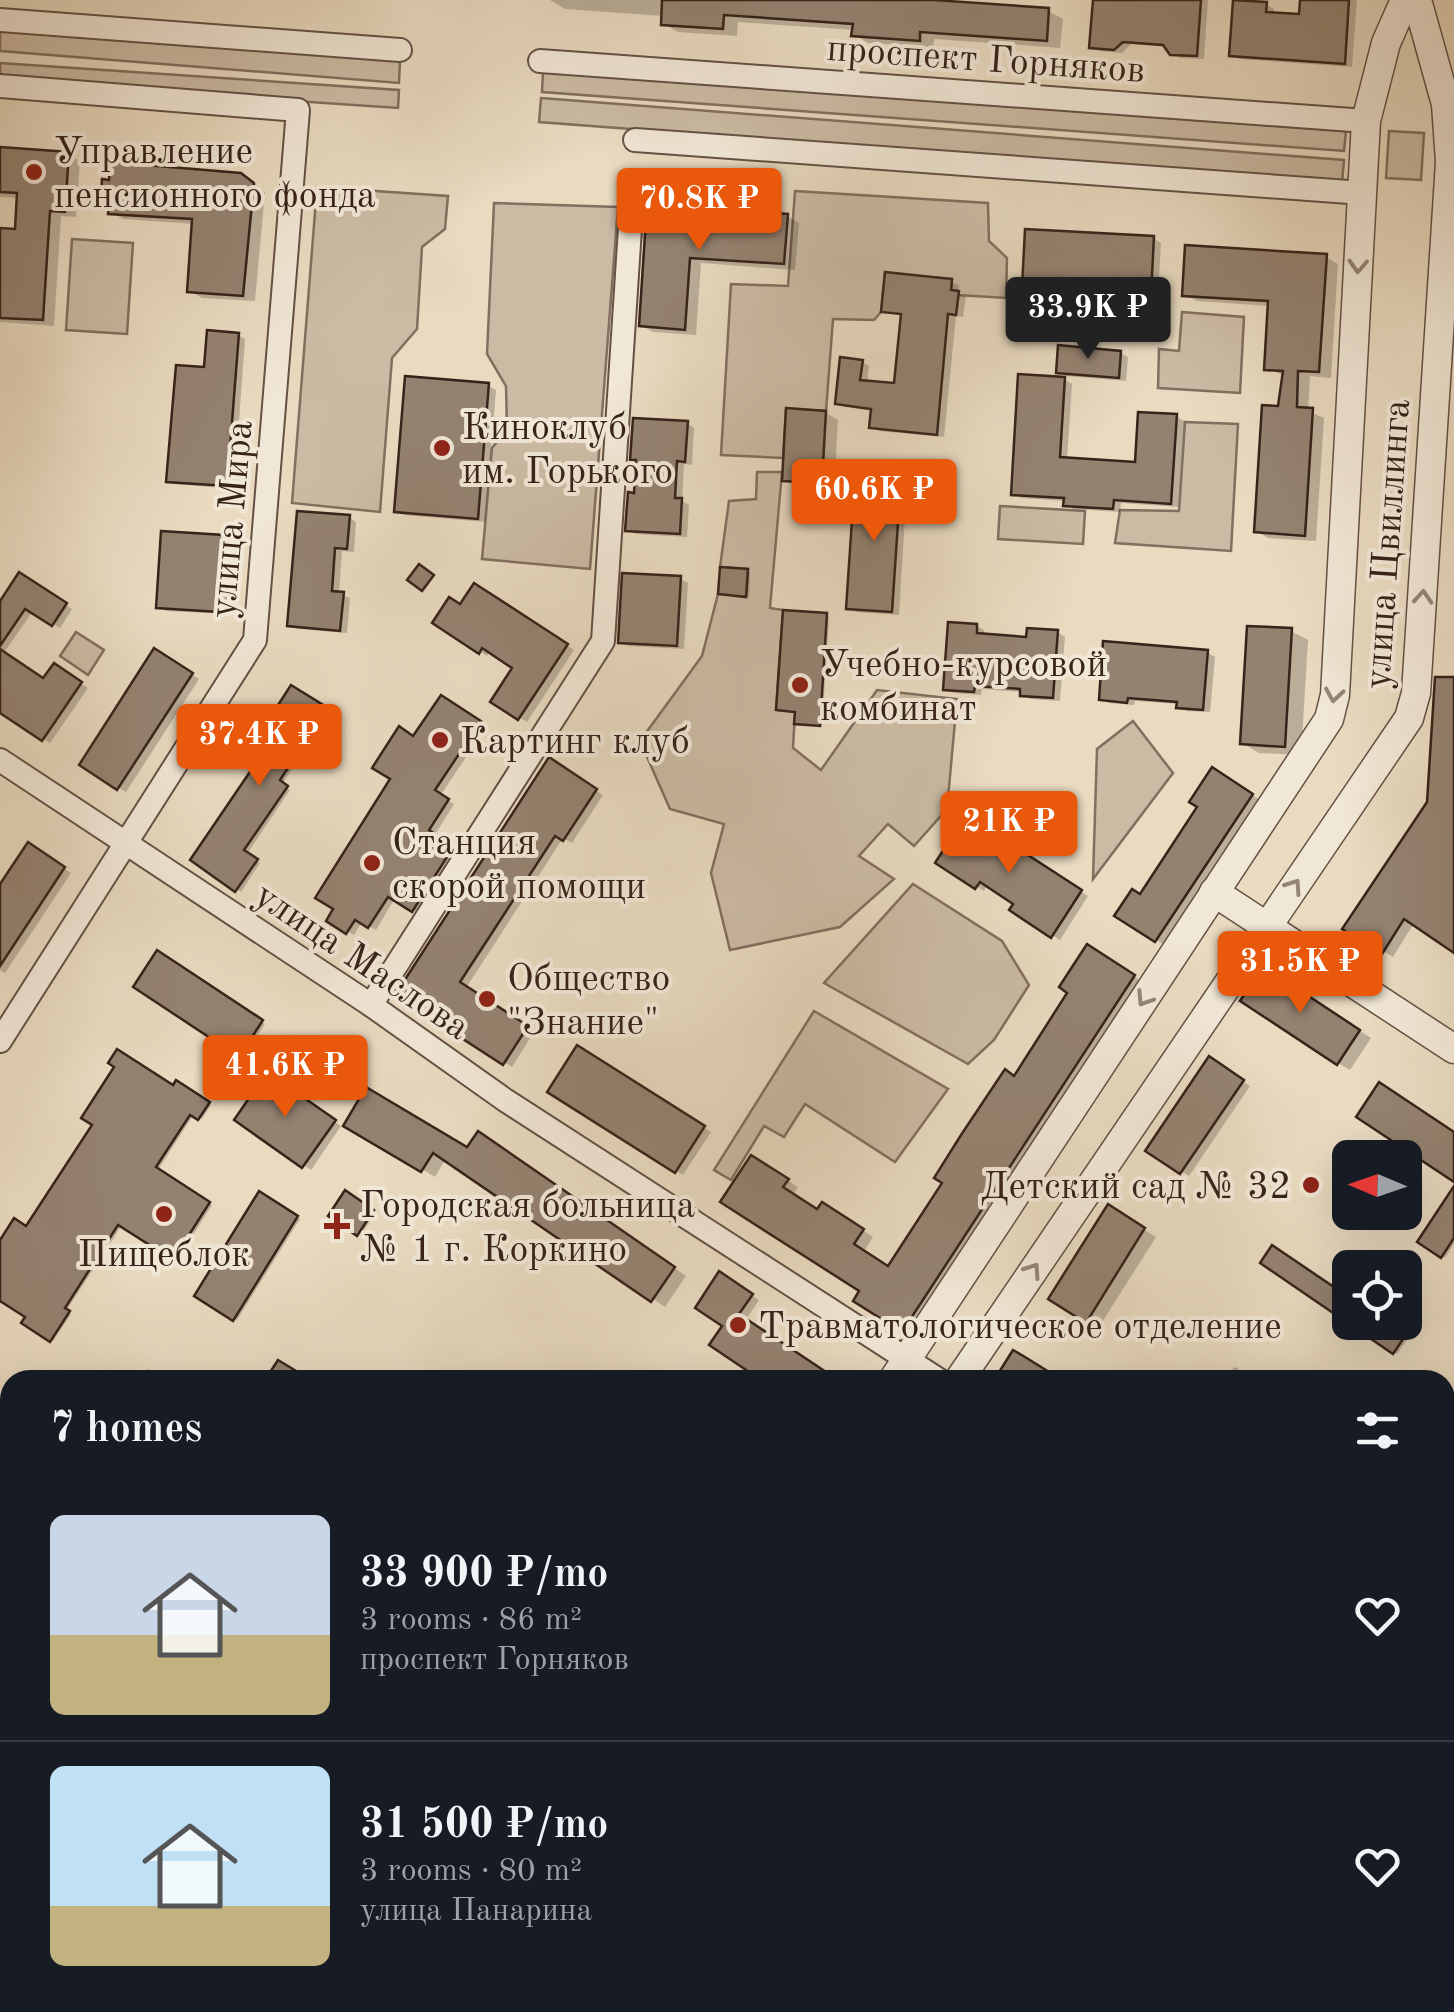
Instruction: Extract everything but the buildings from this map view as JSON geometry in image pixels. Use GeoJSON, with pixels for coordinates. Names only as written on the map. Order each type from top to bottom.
{"type":"FeatureCollection","features":[{"type":"Feature","properties":{"kind":"street","name":"улица Цвиллинга"},"geometry":{"type":"LineString","coordinates":[[900,1369],[1329,719],[1336,696],[1366,121],[1382,56],[1405,0]]}},
{"type":"Feature","properties":{"kind":"street","name":"улица Цвиллинга"},"geometry":{"type":"LineString","coordinates":[[965,1370],[1409,718],[1416,693],[1450,162],[1446,104],[1417,0]]}},
{"type":"Feature","properties":{"kind":"street"},"geometry":{"type":"LineString","coordinates":[[0,20],[400,50]]}},
{"type":"Feature","properties":{"kind":"street","name":"проспект Горняков"},"geometry":{"type":"LineString","coordinates":[[540,61],[1366,121]]}},
{"type":"Feature","properties":{"kind":"street","name":"улица Мира"},"geometry":{"type":"LineString","coordinates":[[0,86],[298,110],[255,640],[0,1041]]}},
{"type":"Feature","properties":{"kind":"street"},"geometry":{"type":"LineString","coordinates":[[634,140],[1362,193]]}},
{"type":"Feature","properties":{"kind":"street"},"geometry":{"type":"LineString","coordinates":[[371,1005],[603,640],[632,198]]}},
{"type":"Feature","properties":{"kind":"street","name":"улица Маслова"},"geometry":{"type":"LineString","coordinates":[[0,760],[371,1005],[900,1369]]}},
{"type":"Feature","properties":{"kind":"street"},"geometry":{"type":"LineString","coordinates":[[1214,892],[1454,1049]]}},
{"type":"Feature","properties":{"kind":"shaded area"},"geometry":{"type":"Polygon","coordinates":[[[0,28],[400,61],[399,83],[0,51],[0,28]]]}},
{"type":"Feature","properties":{"kind":"shaded area"},"geometry":{"type":"Polygon","coordinates":[[[0,63],[399,90],[398,108],[0,81],[0,63]]]}},
{"type":"Feature","properties":{"kind":"shaded area"},"geometry":{"type":"Polygon","coordinates":[[[543,72],[1346,131],[1344,151],[542,92],[543,72]]]}},
{"type":"Feature","properties":{"kind":"shaded area"},"geometry":{"type":"Polygon","coordinates":[[[541,98],[1344,160],[1342,183],[539,122],[541,98]]]}},
{"type":"Feature","properties":{"kind":"shaded area"},"geometry":{"type":"Polygon","coordinates":[[[1389,131],[1424,133],[1421,180],[1386,178],[1389,131]]]}},
{"type":"Feature","properties":{"kind":"shaded area"},"geometry":{"type":"Polygon","coordinates":[[[317,187],[448,196],[445,229],[422,247],[417,329],[392,358],[380,512],[292,503],[317,187]]]}},
{"type":"Feature","properties":{"kind":"shaded area"},"geometry":{"type":"Polygon","coordinates":[[[795,191],[988,203],[989,241],[1007,258],[1006,298],[958,295],[958,291],[951,290],[952,279],[885,273],[881,312],[874,320],[833,319],[826,411],[786,409],[783,458],[721,455],[731,284],[788,286],[795,191]]]}},
{"type":"Feature","properties":{"kind":"shaded area"},"geometry":{"type":"Polygon","coordinates":[[[494,203],[618,207],[590,569],[482,559],[492,448],[507,429],[506,386],[487,354],[494,203]]]}},
{"type":"Feature","properties":{"kind":"shaded area"},"geometry":{"type":"Polygon","coordinates":[[[72,239],[133,243],[127,334],[66,330],[72,239]]]}},
{"type":"Feature","properties":{"kind":"shaded area"},"geometry":{"type":"Polygon","coordinates":[[[1182,312],[1244,317],[1240,393],[1158,388],[1159,349],[1179,351],[1182,312]]]}},
{"type":"Feature","properties":{"kind":"shaded area"},"geometry":{"type":"Polygon","coordinates":[[[1185,422],[1238,424],[1231,551],[1115,543],[1120,510],[1179,511],[1185,422]]]}},
{"type":"Feature","properties":{"kind":"shaded area"},"geometry":{"type":"Polygon","coordinates":[[[757,472],[782,472],[770,608],[783,610],[776,710],[795,712],[793,748],[821,770],[877,690],[957,699],[947,809],[914,846],[888,824],[859,856],[894,879],[840,927],[730,950],[711,873],[724,824],[670,809],[640,741],[702,656],[718,594],[746,596],[748,569],[720,567],[729,501],[756,499],[757,472]]]}},
{"type":"Feature","properties":{"kind":"shaded area"},"geometry":{"type":"Polygon","coordinates":[[[1000,506],[1085,511],[1083,544],[998,539],[1000,506]]]}},
{"type":"Feature","properties":{"kind":"shaded area"},"geometry":{"type":"Polygon","coordinates":[[[76,632],[104,650],[88,675],[60,656],[76,632]]]}},
{"type":"Feature","properties":{"kind":"shaded area"},"geometry":{"type":"Polygon","coordinates":[[[1133,721],[1173,773],[1093,879],[1097,749],[1133,721]]]}},
{"type":"Feature","properties":{"kind":"shaded area"},"geometry":{"type":"Polygon","coordinates":[[[913,884],[1002,941],[1029,985],[994,1040],[968,1064],[824,983],[913,884]]]}},
{"type":"Feature","properties":{"kind":"shaded area"},"geometry":{"type":"Polygon","coordinates":[[[814,1011],[948,1089],[895,1162],[805,1104],[784,1137],[764,1126],[731,1180],[714,1170],[814,1011]]]}},
{"type":"Feature","properties":{"kind":"place","name":"Управление пенсионного фонда"},"geometry":{"type":"Point","coordinates":[34,172]}},
{"type":"Feature","properties":{"kind":"place","name":"Киноклуб им. Горького"},"geometry":{"type":"Point","coordinates":[442,448]}},
{"type":"Feature","properties":{"kind":"place","name":"Учебно-курсовой комбинат"},"geometry":{"type":"Point","coordinates":[800,685]}},
{"type":"Feature","properties":{"kind":"place","name":"Картинг клуб"},"geometry":{"type":"Point","coordinates":[440,740]}},
{"type":"Feature","properties":{"kind":"place","name":"Станция скорой помощи"},"geometry":{"type":"Point","coordinates":[372,863]}},
{"type":"Feature","properties":{"kind":"place","name":"Общество \"Знание\""},"geometry":{"type":"Point","coordinates":[487,999]}},
{"type":"Feature","properties":{"kind":"place","name":"Детский сад № 32"},"geometry":{"type":"Point","coordinates":[1311,1185]}},
{"type":"Feature","properties":{"kind":"place","name":"Пищеблок"},"geometry":{"type":"Point","coordinates":[164,1214]}},
{"type":"Feature","properties":{"kind":"place","name":"Городская больница № 1 г. Коркино"},"geometry":{"type":"Point","coordinates":[337,1226]}},
{"type":"Feature","properties":{"kind":"place","name":"Травматологическое отделение"},"geometry":{"type":"Point","coordinates":[738,1325]}}]}
